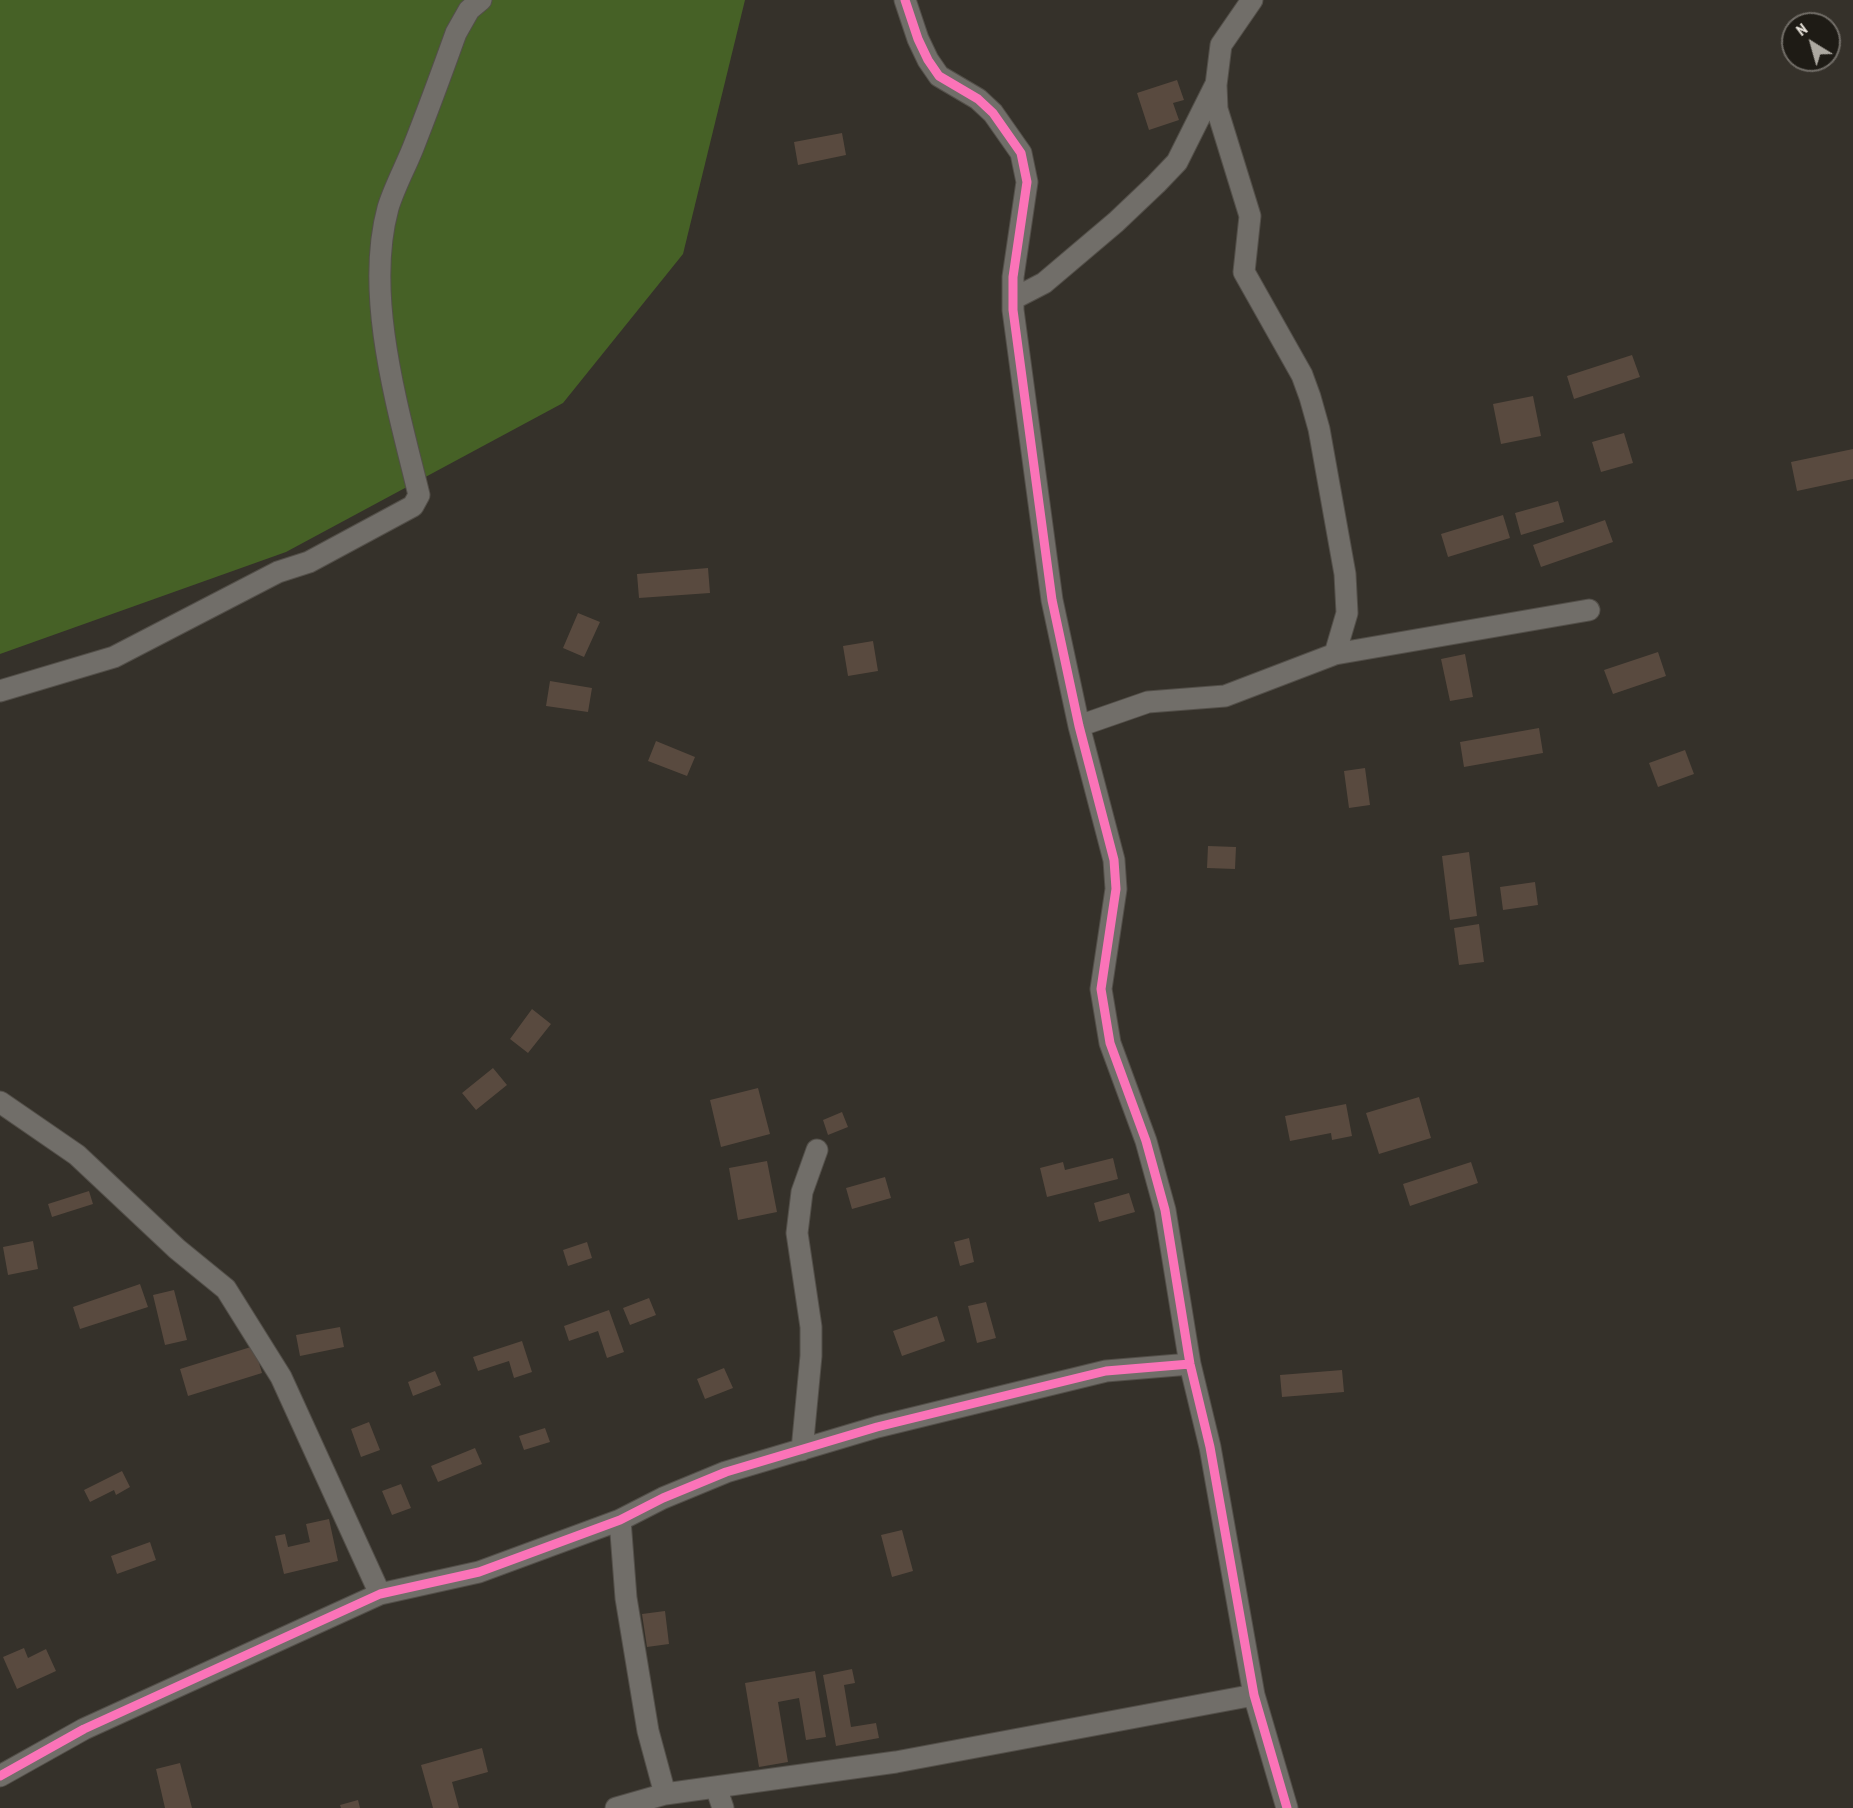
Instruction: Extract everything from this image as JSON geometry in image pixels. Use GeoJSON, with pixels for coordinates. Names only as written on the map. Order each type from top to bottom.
{"type":"FeatureCollection","features":[{"type":"Feature","properties":{"kind":"street"},"geometry":{"type":"LineString","coordinates":[[0,692],[114,657],[278,572],[309,562],[416,503],[419,495],[398,407],[380,295],[382,245],[388,207],[456,33],[469,10],[481,0]]}},
{"type":"Feature","properties":{"kind":"street"},"geometry":{"type":"LineString","coordinates":[[905,0],[918,39],[939,76],[978,99],[993,113],[1012,137],[1021,153],[1027,182],[1015,266],[1013,299],[1052,600],[1079,726],[1114,860],[1116,889],[1101,989],[1110,1043],[1146,1141],[1165,1210],[1190,1364],[1210,1447],[1254,1695],[1287,1808]]}},
{"type":"Feature","properties":{"kind":"street"},"geometry":{"type":"LineString","coordinates":[[1252,0],[1221,45],[1216,85],[1217,109],[1250,216],[1244,272],[1302,375],[1319,429],[1345,574],[1347,613],[1335,654]]}},
{"type":"Feature","properties":{"kind":"street"},"geometry":{"type":"LineString","coordinates":[[1013,299],[1044,283],[1116,222],[1177,162],[1216,85]]}},
{"type":"Feature","properties":{"kind":"street"},"geometry":{"type":"LineString","coordinates":[[1079,726],[1148,702],[1225,696],[1335,654],[1589,610]]}},
{"type":"Feature","properties":{"kind":"street"},"geometry":{"type":"LineString","coordinates":[[0,1102],[77,1155],[177,1249],[226,1289],[281,1377],[380,1594]]}},
{"type":"Feature","properties":{"kind":"street"},"geometry":{"type":"LineString","coordinates":[[802,1450],[811,1356],[811,1327],[797,1233],[802,1192],[817,1150]]}},
{"type":"Feature","properties":{"kind":"street"},"geometry":{"type":"LineString","coordinates":[[0,1776],[84,1729],[380,1594],[479,1572],[620,1520],[693,1485],[758,1462],[877,1427],[1106,1371],[1190,1364]]}},
{"type":"Feature","properties":{"kind":"street"},"geometry":{"type":"LineString","coordinates":[[620,1520],[626,1598],[648,1731],[665,1794]]}},
{"type":"Feature","properties":{"kind":"street"},"geometry":{"type":"LineString","coordinates":[[616,1808],[665,1794],[896,1762],[1254,1695]]}},
{"type":"Feature","properties":{"kind":"street"},"geometry":{"type":"LineString","coordinates":[[716,1787],[723,1808]]}},
{"type":"Feature","properties":{"kind":"green space"},"geometry":{"type":"Polygon","coordinates":[[[0,0],[745,0],[683,254],[563,403],[286,552],[0,654],[0,0]]]}},
{"type":"Feature","properties":{"kind":"building"},"geometry":{"type":"Polygon","coordinates":[[[1177,80],[1184,100],[1173,103],[1179,120],[1149,130],[1137,93],[1177,80]]]}},
{"type":"Feature","properties":{"kind":"building"},"geometry":{"type":"Polygon","coordinates":[[[842,133],[846,155],[798,165],[794,142],[842,133]]]}},
{"type":"Feature","properties":{"kind":"building"},"geometry":{"type":"Polygon","coordinates":[[[1632,355],[1640,377],[1574,399],[1567,376],[1632,355]]]}},
{"type":"Feature","properties":{"kind":"building"},"geometry":{"type":"Polygon","coordinates":[[[1533,396],[1541,436],[1501,444],[1493,404],[1533,396]]]}},
{"type":"Feature","properties":{"kind":"building"},"geometry":{"type":"Polygon","coordinates":[[[1624,433],[1633,463],[1601,472],[1592,442],[1624,433]]]}},
{"type":"Feature","properties":{"kind":"building"},"geometry":{"type":"Polygon","coordinates":[[[1853,449],[1853,479],[1797,491],[1791,462],[1853,449]]]}},
{"type":"Feature","properties":{"kind":"building"},"geometry":{"type":"Polygon","coordinates":[[[1558,501],[1564,522],[1521,535],[1515,513],[1558,501]]]}},
{"type":"Feature","properties":{"kind":"building"},"geometry":{"type":"Polygon","coordinates":[[[1503,515],[1510,538],[1448,557],[1441,534],[1503,515]]]}},
{"type":"Feature","properties":{"kind":"building"},"geometry":{"type":"Polygon","coordinates":[[[1605,520],[1613,542],[1541,567],[1533,545],[1605,520]]]}},
{"type":"Feature","properties":{"kind":"building"},"geometry":{"type":"Polygon","coordinates":[[[708,568],[710,593],[639,598],[637,574],[708,568]]]}},
{"type":"Feature","properties":{"kind":"building"},"geometry":{"type":"Polygon","coordinates":[[[578,613],[600,622],[584,657],[563,648],[578,613]]]}},
{"type":"Feature","properties":{"kind":"building"},"geometry":{"type":"Polygon","coordinates":[[[873,641],[878,671],[848,676],[843,646],[873,641]]]}},
{"type":"Feature","properties":{"kind":"building"},"geometry":{"type":"Polygon","coordinates":[[[1658,652],[1666,676],[1613,694],[1604,670],[1658,652]]]}},
{"type":"Feature","properties":{"kind":"building"},"geometry":{"type":"Polygon","coordinates":[[[1465,654],[1473,697],[1450,701],[1441,659],[1465,654]]]}},
{"type":"Feature","properties":{"kind":"building"},"geometry":{"type":"Polygon","coordinates":[[[550,681],[592,688],[588,712],[546,706],[550,681]]]}},
{"type":"Feature","properties":{"kind":"building"},"geometry":{"type":"Polygon","coordinates":[[[1539,728],[1543,753],[1464,767],[1460,742],[1539,728]]]}},
{"type":"Feature","properties":{"kind":"building"},"geometry":{"type":"Polygon","coordinates":[[[656,741],[695,757],[687,776],[648,761],[656,741]]]}},
{"type":"Feature","properties":{"kind":"building"},"geometry":{"type":"Polygon","coordinates":[[[1685,750],[1694,774],[1658,787],[1649,763],[1685,750]]]}},
{"type":"Feature","properties":{"kind":"building"},"geometry":{"type":"Polygon","coordinates":[[[1365,768],[1370,805],[1349,808],[1344,771],[1365,768]]]}},
{"type":"Feature","properties":{"kind":"building"},"geometry":{"type":"Polygon","coordinates":[[[1208,846],[1236,847],[1235,869],[1207,868],[1208,846]]]}},
{"type":"Feature","properties":{"kind":"building"},"geometry":{"type":"Polygon","coordinates":[[[1469,852],[1477,916],[1450,920],[1442,856],[1469,852]]]}},
{"type":"Feature","properties":{"kind":"building"},"geometry":{"type":"Polygon","coordinates":[[[1535,882],[1538,905],[1503,910],[1500,887],[1535,882]]]}},
{"type":"Feature","properties":{"kind":"building"},"geometry":{"type":"Polygon","coordinates":[[[1479,924],[1484,962],[1459,965],[1454,928],[1479,924]]]}},
{"type":"Feature","properties":{"kind":"building"},"geometry":{"type":"Polygon","coordinates":[[[532,1009],[551,1024],[528,1053],[510,1039],[532,1009]]]}},
{"type":"Feature","properties":{"kind":"building"},"geometry":{"type":"Polygon","coordinates":[[[493,1068],[507,1085],[476,1110],[462,1093],[493,1068]]]}},
{"type":"Feature","properties":{"kind":"building"},"geometry":{"type":"Polygon","coordinates":[[[758,1088],[770,1134],[721,1147],[710,1100],[758,1088]]]}},
{"type":"Feature","properties":{"kind":"building"},"geometry":{"type":"Polygon","coordinates":[[[1419,1097],[1431,1138],[1379,1154],[1366,1113],[1419,1097]]]}},
{"type":"Feature","properties":{"kind":"building"},"geometry":{"type":"Polygon","coordinates":[[[1346,1104],[1352,1136],[1332,1140],[1331,1133],[1290,1141],[1285,1116],[1346,1104]]]}},
{"type":"Feature","properties":{"kind":"building"},"geometry":{"type":"Polygon","coordinates":[[[842,1112],[848,1127],[828,1135],[823,1120],[842,1112]]]}},
{"type":"Feature","properties":{"kind":"building"},"geometry":{"type":"Polygon","coordinates":[[[1113,1158],[1118,1179],[1047,1197],[1040,1168],[1063,1162],[1065,1170],[1113,1158]]]}},
{"type":"Feature","properties":{"kind":"building"},"geometry":{"type":"Polygon","coordinates":[[[767,1161],[777,1212],[738,1220],[729,1168],[767,1161]]]}},
{"type":"Feature","properties":{"kind":"building"},"geometry":{"type":"Polygon","coordinates":[[[1471,1162],[1478,1183],[1410,1206],[1403,1184],[1471,1162]]]}},
{"type":"Feature","properties":{"kind":"building"},"geometry":{"type":"Polygon","coordinates":[[[885,1177],[891,1198],[852,1209],[846,1188],[885,1177]]]}},
{"type":"Feature","properties":{"kind":"building"},"geometry":{"type":"Polygon","coordinates":[[[89,1191],[93,1204],[52,1217],[48,1204],[89,1191]]]}},
{"type":"Feature","properties":{"kind":"building"},"geometry":{"type":"Polygon","coordinates":[[[1129,1193],[1135,1212],[1099,1222],[1094,1203],[1129,1193]]]}},
{"type":"Feature","properties":{"kind":"building"},"geometry":{"type":"Polygon","coordinates":[[[969,1238],[974,1262],[960,1266],[954,1242],[969,1238]]]}},
{"type":"Feature","properties":{"kind":"building"},"geometry":{"type":"Polygon","coordinates":[[[33,1241],[38,1269],[8,1275],[3,1247],[33,1241]]]}},
{"type":"Feature","properties":{"kind":"building"},"geometry":{"type":"Polygon","coordinates":[[[587,1242],[592,1258],[568,1266],[563,1250],[587,1242]]]}},
{"type":"Feature","properties":{"kind":"building"},"geometry":{"type":"Polygon","coordinates":[[[140,1284],[148,1307],[80,1329],[73,1307],[140,1284]]]}},
{"type":"Feature","properties":{"kind":"building"},"geometry":{"type":"Polygon","coordinates":[[[174,1290],[187,1340],[165,1345],[153,1295],[174,1290]]]}},
{"type":"Feature","properties":{"kind":"building"},"geometry":{"type":"Polygon","coordinates":[[[649,1298],[656,1315],[630,1325],[623,1308],[649,1298]]]}},
{"type":"Feature","properties":{"kind":"building"},"geometry":{"type":"Polygon","coordinates":[[[986,1302],[996,1338],[977,1343],[968,1306],[986,1302]]]}},
{"type":"Feature","properties":{"kind":"building"},"geometry":{"type":"Polygon","coordinates":[[[609,1310],[624,1352],[607,1358],[598,1331],[569,1341],[564,1326],[609,1310]]]}},
{"type":"Feature","properties":{"kind":"building"},"geometry":{"type":"Polygon","coordinates":[[[937,1316],[945,1341],[902,1356],[893,1331],[937,1316]]]}},
{"type":"Feature","properties":{"kind":"building"},"geometry":{"type":"Polygon","coordinates":[[[340,1327],[344,1347],[300,1356],[296,1335],[340,1327]]]}},
{"type":"Feature","properties":{"kind":"building"},"geometry":{"type":"Polygon","coordinates":[[[522,1341],[532,1372],[514,1378],[509,1361],[478,1371],[473,1357],[522,1341]]]}},
{"type":"Feature","properties":{"kind":"building"},"geometry":{"type":"Polygon","coordinates":[[[254,1346],[262,1373],[188,1396],[180,1369],[254,1346]]]}},
{"type":"Feature","properties":{"kind":"building"},"geometry":{"type":"Polygon","coordinates":[[[724,1368],[733,1388],[705,1399],[697,1379],[724,1368]]]}},
{"type":"Feature","properties":{"kind":"building"},"geometry":{"type":"Polygon","coordinates":[[[1342,1370],[1344,1392],[1282,1397],[1280,1375],[1342,1370]]]}},
{"type":"Feature","properties":{"kind":"building"},"geometry":{"type":"Polygon","coordinates":[[[435,1371],[441,1385],[413,1396],[408,1382],[435,1371]]]}},
{"type":"Feature","properties":{"kind":"building"},"geometry":{"type":"Polygon","coordinates":[[[369,1422],[380,1450],[361,1457],[351,1429],[369,1422]]]}},
{"type":"Feature","properties":{"kind":"building"},"geometry":{"type":"Polygon","coordinates":[[[545,1428],[550,1442],[524,1450],[519,1436],[545,1428]]]}},
{"type":"Feature","properties":{"kind":"building"},"geometry":{"type":"Polygon","coordinates":[[[475,1448],[482,1464],[438,1482],[431,1466],[475,1448]]]}},
{"type":"Feature","properties":{"kind":"building"},"geometry":{"type":"Polygon","coordinates":[[[122,1471],[130,1487],[116,1495],[114,1490],[90,1502],[84,1490],[122,1471]]]}},
{"type":"Feature","properties":{"kind":"building"},"geometry":{"type":"Polygon","coordinates":[[[401,1484],[411,1508],[392,1515],[382,1491],[401,1484]]]}},
{"type":"Feature","properties":{"kind":"building"},"geometry":{"type":"Polygon","coordinates":[[[329,1519],[338,1561],[284,1574],[275,1536],[285,1534],[288,1547],[310,1542],[306,1524],[329,1519]]]}},
{"type":"Feature","properties":{"kind":"building"},"geometry":{"type":"Polygon","coordinates":[[[902,1530],[913,1571],[892,1577],[881,1535],[902,1530]]]}},
{"type":"Feature","properties":{"kind":"building"},"geometry":{"type":"Polygon","coordinates":[[[150,1542],[156,1560],[117,1574],[111,1556],[150,1542]]]}},
{"type":"Feature","properties":{"kind":"building"},"geometry":{"type":"Polygon","coordinates":[[[665,1611],[669,1644],[647,1647],[642,1614],[665,1611]]]}},
{"type":"Feature","properties":{"kind":"building"},"geometry":{"type":"Polygon","coordinates":[[[24,1648],[28,1658],[46,1649],[56,1671],[17,1689],[3,1657],[24,1648]]]}},
{"type":"Feature","properties":{"kind":"building"},"geometry":{"type":"Polygon","coordinates":[[[852,1669],[855,1683],[844,1685],[851,1727],[876,1723],[879,1738],[836,1746],[823,1675],[852,1669]]]}},
{"type":"Feature","properties":{"kind":"building"},"geometry":{"type":"Polygon","coordinates":[[[815,1671],[826,1737],[806,1740],[799,1698],[778,1702],[788,1762],[759,1767],[745,1683],[815,1671]]]}},
{"type":"Feature","properties":{"kind":"building"},"geometry":{"type":"Polygon","coordinates":[[[482,1748],[488,1772],[452,1782],[459,1808],[433,1808],[421,1765],[482,1748]]]}},
{"type":"Feature","properties":{"kind":"building"},"geometry":{"type":"Polygon","coordinates":[[[180,1763],[192,1808],[165,1808],[156,1769],[180,1763]]]}},
{"type":"Feature","properties":{"kind":"building"},"geometry":{"type":"Polygon","coordinates":[[[358,1800],[360,1808],[341,1808],[340,1805],[358,1800]]]}},
{"type":"Feature","properties":{"kind":"cycle path"},"geometry":{"type":"LineString","coordinates":[[905,0],[918,39],[939,76],[978,99],[993,113],[1021,153],[1027,182],[1013,277],[1013,310],[1052,600],[1079,726],[1114,860],[1116,889],[1101,989],[1110,1043],[1146,1141],[1165,1210],[1190,1364],[1210,1447],[1254,1695],[1287,1808]]}},
{"type":"Feature","properties":{"kind":"cycle path"},"geometry":{"type":"LineString","coordinates":[[0,1776],[84,1729],[380,1594],[479,1572],[620,1520],[663,1498],[726,1472],[877,1427],[1106,1371],[1190,1364]]}}]}
